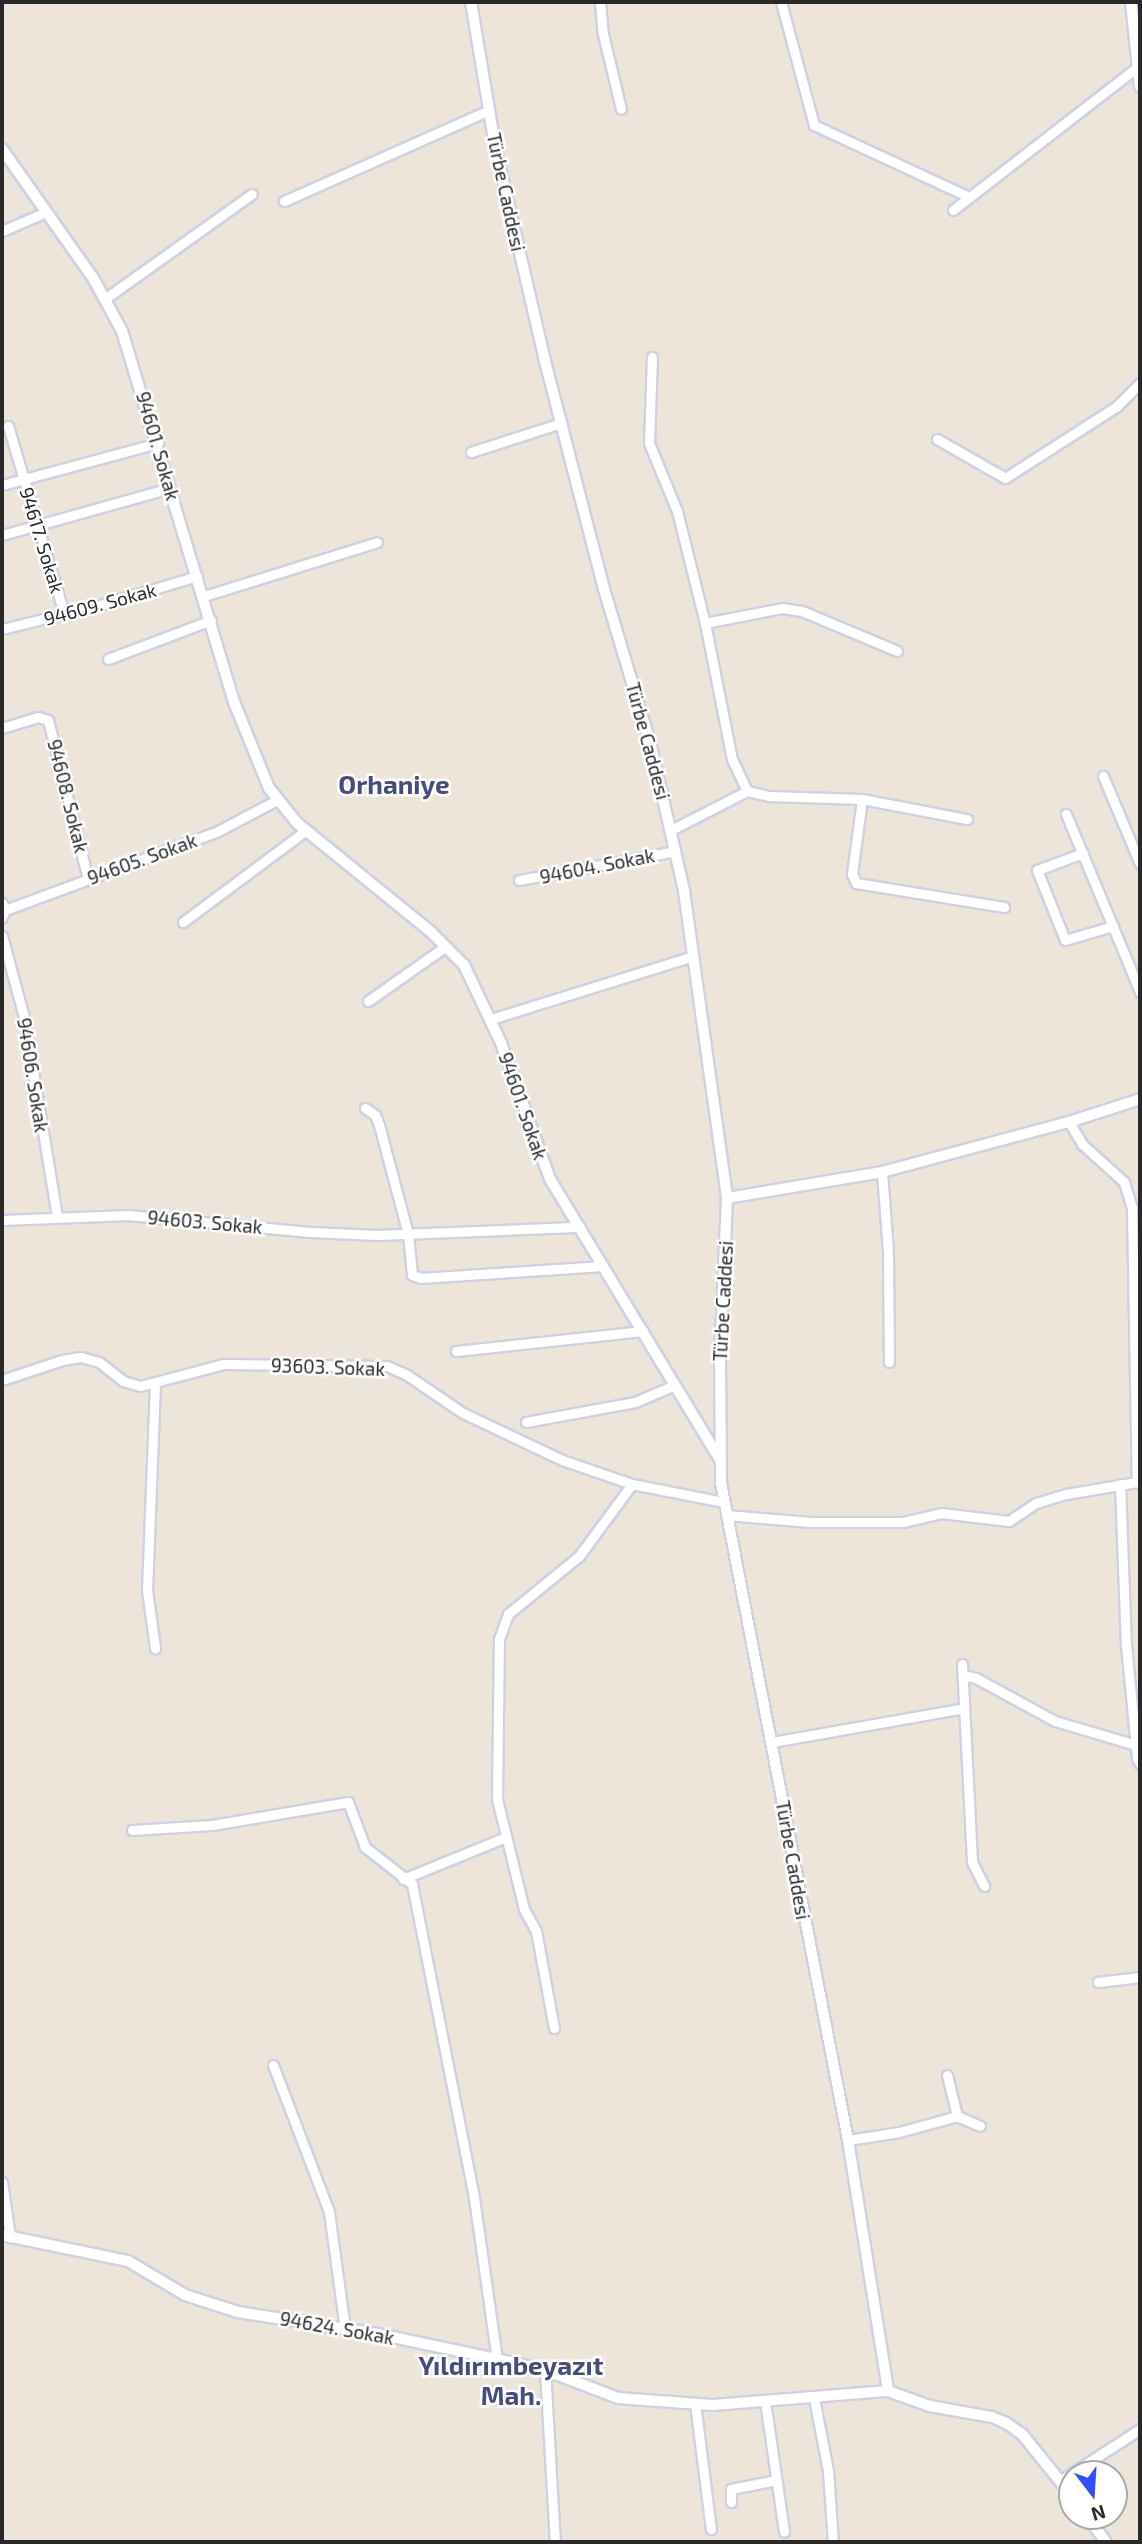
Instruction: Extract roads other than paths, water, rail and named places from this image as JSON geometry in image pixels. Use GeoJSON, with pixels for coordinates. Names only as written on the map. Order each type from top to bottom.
{"type":"FeatureCollection","features":[{"type":"Feature","properties":{"kind":"street","name":"Türbe Caddesi"},"geometry":{"type":"LineString","coordinates":[[471,2],[503,183],[561,423],[604,589],[650,742],[676,851],[727,1198],[719,1458],[724,1502],[848,2140],[888,2391]]}},
{"type":"Feature","properties":{"kind":"street"},"geometry":{"type":"LineString","coordinates":[[600,2],[603,34],[621,108]]}},
{"type":"Feature","properties":{"kind":"street"},"geometry":{"type":"LineString","coordinates":[[781,2],[814,124],[970,197]]}},
{"type":"Feature","properties":{"kind":"street"},"geometry":{"type":"LineString","coordinates":[[1131,2],[1140,87]]}},
{"type":"Feature","properties":{"kind":"street"},"geometry":{"type":"LineString","coordinates":[[953,210],[1136,68]]}},
{"type":"Feature","properties":{"kind":"street"},"geometry":{"type":"LineString","coordinates":[[284,201],[489,110]]}},
{"type":"Feature","properties":{"kind":"street","name":"94601. Sokak"},"geometry":{"type":"LineString","coordinates":[[2,149],[106,298],[122,331],[238,712],[263,776],[276,800],[305,831],[446,946],[464,965],[491,1019],[544,1166],[719,1458]]}},
{"type":"Feature","properties":{"kind":"street"},"geometry":{"type":"LineString","coordinates":[[106,298],[252,194]]}},
{"type":"Feature","properties":{"kind":"street"},"geometry":{"type":"LineString","coordinates":[[2,230],[46,212]]}},
{"type":"Feature","properties":{"kind":"street"},"geometry":{"type":"LineString","coordinates":[[652,357],[649,443],[677,511],[705,623],[732,759],[747,791]]}},
{"type":"Feature","properties":{"kind":"street"},"geometry":{"type":"LineString","coordinates":[[937,439],[1005,478],[1117,406],[1140,383]]}},
{"type":"Feature","properties":{"kind":"street"},"geometry":{"type":"LineString","coordinates":[[471,452],[561,423]]}},
{"type":"Feature","properties":{"kind":"street","name":"94617. Sokak"},"geometry":{"type":"LineString","coordinates":[[8,426],[64,614]]}},
{"type":"Feature","properties":{"kind":"street"},"geometry":{"type":"LineString","coordinates":[[2,485],[158,443]]}},
{"type":"Feature","properties":{"kind":"street"},"geometry":{"type":"LineString","coordinates":[[2,535],[170,488]]}},
{"type":"Feature","properties":{"kind":"street"},"geometry":{"type":"LineString","coordinates":[[204,596],[377,542]]}},
{"type":"Feature","properties":{"kind":"street","name":"94609. Sokak"},"geometry":{"type":"LineString","coordinates":[[2,629],[197,576]]}},
{"type":"Feature","properties":{"kind":"street"},"geometry":{"type":"LineString","coordinates":[[705,623],[782,608],[802,611],[897,651]]}},
{"type":"Feature","properties":{"kind":"street"},"geometry":{"type":"LineString","coordinates":[[108,659],[211,620]]}},
{"type":"Feature","properties":{"kind":"street","name":"94608. Sokak"},"geometry":{"type":"LineString","coordinates":[[2,727],[38,717],[48,720],[88,879]]}},
{"type":"Feature","properties":{"kind":"street"},"geometry":{"type":"LineString","coordinates":[[1103,776],[1140,864]]}},
{"type":"Feature","properties":{"kind":"street"},"geometry":{"type":"LineString","coordinates":[[671,830],[747,791],[769,796],[862,799],[967,819]]}},
{"type":"Feature","properties":{"kind":"street"},"geometry":{"type":"LineString","coordinates":[[862,799],[852,874],[856,883],[1004,907]]}},
{"type":"Feature","properties":{"kind":"street","name":"94605. Sokak"},"geometry":{"type":"LineString","coordinates":[[3,910],[218,831],[276,800]]}},
{"type":"Feature","properties":{"kind":"street"},"geometry":{"type":"LineString","coordinates":[[1066,814],[1140,992]]}},
{"type":"Feature","properties":{"kind":"street"},"geometry":{"type":"LineString","coordinates":[[183,922],[305,831]]}},
{"type":"Feature","properties":{"kind":"street","name":"94604. Sokak"},"geometry":{"type":"LineString","coordinates":[[519,880],[676,851]]}},
{"type":"Feature","properties":{"kind":"street"},"geometry":{"type":"LineString","coordinates":[[1083,853],[1037,870],[1065,940],[1113,926]]}},
{"type":"Feature","properties":{"kind":"street","name":"94606. Sokak"},"geometry":{"type":"LineString","coordinates":[[2,936],[24,1017],[57,1217]]}},
{"type":"Feature","properties":{"kind":"street"},"geometry":{"type":"LineString","coordinates":[[368,1001],[446,946]]}},
{"type":"Feature","properties":{"kind":"street"},"geometry":{"type":"LineString","coordinates":[[491,1019],[693,956]]}},
{"type":"Feature","properties":{"kind":"street"},"geometry":{"type":"LineString","coordinates":[[727,1198],[882,1172],[1069,1122],[1140,1099]]}},
{"type":"Feature","properties":{"kind":"street"},"geometry":{"type":"LineString","coordinates":[[365,1108],[377,1120],[408,1234],[410,1272],[416,1278],[603,1266]]}},
{"type":"Feature","properties":{"kind":"street"},"geometry":{"type":"LineString","coordinates":[[726,1515],[811,1522],[890,1522],[941,1513],[1009,1521],[1036,1503],[1066,1494],[1139,1483],[1132,1208],[1124,1182],[1082,1144],[1069,1122]]}},
{"type":"Feature","properties":{"kind":"street"},"geometry":{"type":"LineString","coordinates":[[882,1172],[888,1252],[889,1363]]}},
{"type":"Feature","properties":{"kind":"street","name":"94603. Sokak"},"geometry":{"type":"LineString","coordinates":[[2,1220],[154,1216],[310,1232],[408,1234],[580,1227]]}},
{"type":"Feature","properties":{"kind":"street"},"geometry":{"type":"LineString","coordinates":[[456,1351],[643,1331]]}},
{"type":"Feature","properties":{"kind":"street","name":"93603. Sokak"},"geometry":{"type":"LineString","coordinates":[[2,1380],[62,1360],[80,1357],[99,1362],[130,1385],[155,1383],[223,1364],[387,1366],[407,1375],[463,1413],[542,1452],[632,1484],[724,1502]]}},
{"type":"Feature","properties":{"kind":"street"},"geometry":{"type":"LineString","coordinates":[[155,1383],[147,1590],[155,1648]]}},
{"type":"Feature","properties":{"kind":"street"},"geometry":{"type":"LineString","coordinates":[[526,1422],[635,1402],[674,1385]]}},
{"type":"Feature","properties":{"kind":"street"},"geometry":{"type":"LineString","coordinates":[[554,2028],[536,1931],[524,1909],[497,1799],[495,1749],[499,1639],[508,1614],[579,1556],[632,1484]]}},
{"type":"Feature","properties":{"kind":"street"},"geometry":{"type":"LineString","coordinates":[[1121,1484],[1126,1645],[1140,1764]]}},
{"type":"Feature","properties":{"kind":"street"},"geometry":{"type":"LineString","coordinates":[[984,1886],[972,1862],[962,1670],[1055,1721],[1136,1745]]}},
{"type":"Feature","properties":{"kind":"street"},"geometry":{"type":"LineString","coordinates":[[772,1742],[964,1707]]}},
{"type":"Feature","properties":{"kind":"street"},"geometry":{"type":"LineString","coordinates":[[132,1830],[212,1825],[348,1802],[365,1847],[412,1885],[474,2199],[496,2359]]}},
{"type":"Feature","properties":{"kind":"street"},"geometry":{"type":"LineString","coordinates":[[403,1879],[506,1837]]}},
{"type":"Feature","properties":{"kind":"street"},"geometry":{"type":"LineString","coordinates":[[1098,1982],[1140,1977]]}},
{"type":"Feature","properties":{"kind":"street"},"geometry":{"type":"LineString","coordinates":[[273,2065],[329,2212],[345,2329]]}},
{"type":"Feature","properties":{"kind":"street"},"geometry":{"type":"LineString","coordinates":[[947,2075],[957,2116]]}},
{"type":"Feature","properties":{"kind":"street"},"geometry":{"type":"LineString","coordinates":[[848,2140],[899,2132],[957,2116],[980,2126]]}},
{"type":"Feature","properties":{"kind":"street"},"geometry":{"type":"LineString","coordinates":[[2,2182],[6,2236]]}},
{"type":"Feature","properties":{"kind":"street","name":"94624. Sokak"},"geometry":{"type":"LineString","coordinates":[[6,2236],[128,2261],[185,2295],[238,2312],[345,2329],[545,2370],[618,2398],[695,2403],[814,2398],[888,2391]]}},
{"type":"Feature","properties":{"kind":"street"},"geometry":{"type":"LineString","coordinates":[[545,2370],[555,2542]]}},
{"type":"Feature","properties":{"kind":"street"},"geometry":{"type":"LineString","coordinates":[[888,2391],[930,2406],[992,2417],[1006,2423],[1022,2434],[1058,2476]]}},
{"type":"Feature","properties":{"kind":"street"},"geometry":{"type":"LineString","coordinates":[[814,2398],[828,2472],[833,2542]]}},
{"type":"Feature","properties":{"kind":"street"},"geometry":{"type":"LineString","coordinates":[[765,2401],[784,2532]]}},
{"type":"Feature","properties":{"kind":"street"},"geometry":{"type":"LineString","coordinates":[[695,2403],[711,2529]]}},
{"type":"Feature","properties":{"kind":"street"},"geometry":{"type":"LineString","coordinates":[[1092,2460],[1140,2429]]}},
{"type":"Feature","properties":{"kind":"street"},"geometry":{"type":"LineString","coordinates":[[731,2502],[731,2489],[776,2480]]}},
{"type":"Feature","properties":{"kind":"district","name":"Orhaniye"},"geometry":{"type":"Point","coordinates":[394,784]}},
{"type":"Feature","properties":{"kind":"district","name":"Yıldırımbeyazıt Mah."},"geometry":{"type":"Point","coordinates":[511,2380]}}]}
